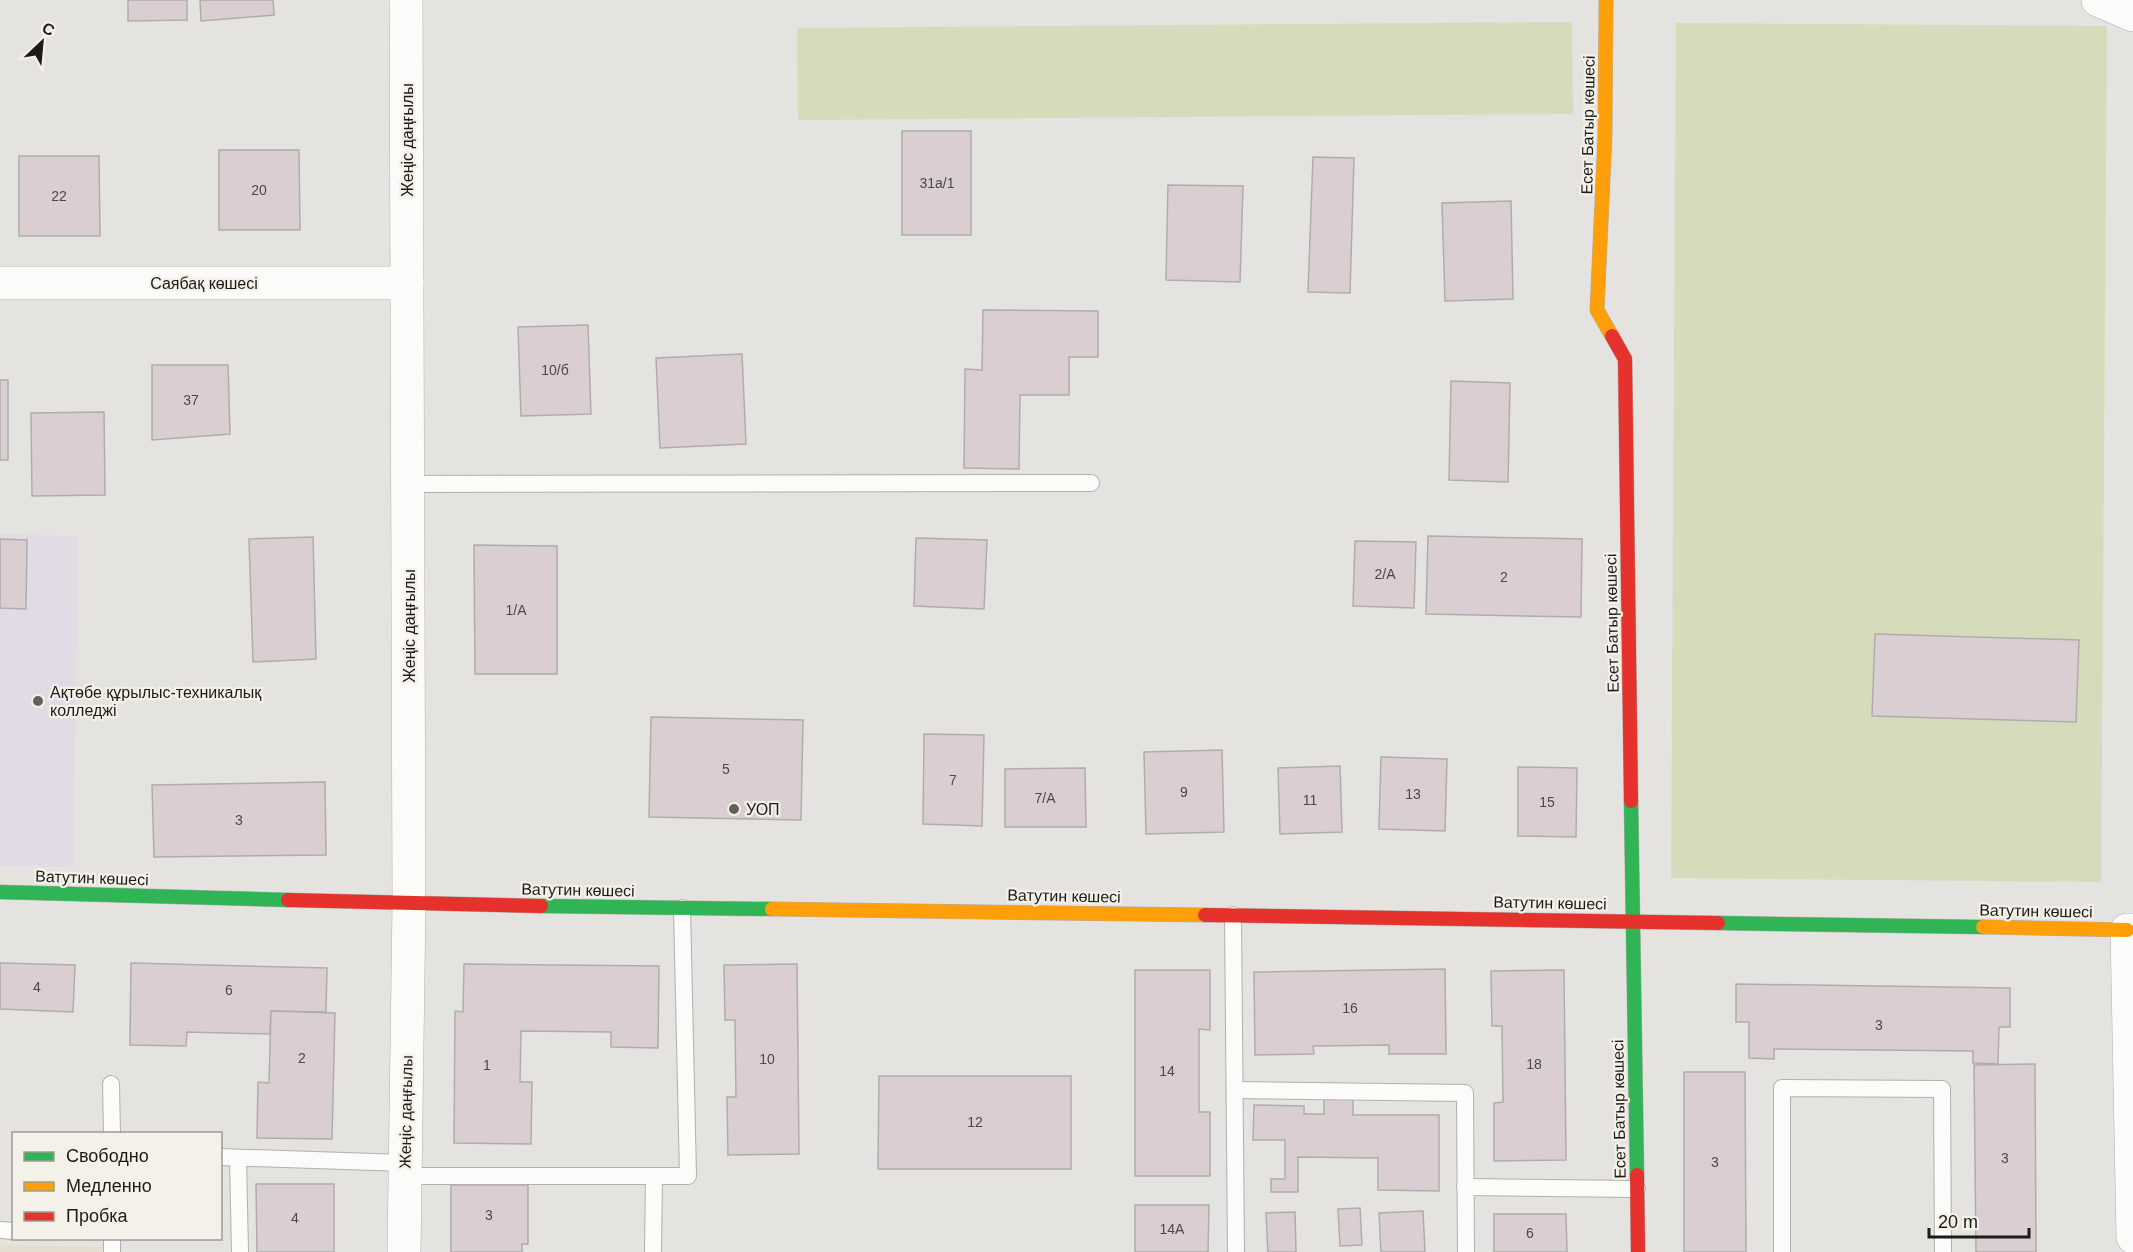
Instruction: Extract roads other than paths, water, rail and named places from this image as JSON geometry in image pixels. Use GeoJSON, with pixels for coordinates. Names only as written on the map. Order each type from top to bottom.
{"type":"FeatureCollection","features":[{"type":"Feature","properties":{"kind":"street","name":"Жеңіс даңғылы"},"geometry":{"type":"LineString","coordinates":[[404,1252],[410,904],[406,0]]}},
{"type":"Feature","properties":{"kind":"street","name":"Есет Батыр көшесі"},"geometry":{"type":"LineString","coordinates":[[1606,0],[1605,136],[1597,310],[1625,359],[1638,1252]]}},
{"type":"Feature","properties":{"kind":"street"},"geometry":{"type":"LineString","coordinates":[[2098,0],[2133,15]]}},
{"type":"Feature","properties":{"kind":"street","name":"Саябақ көшесі"},"geometry":{"type":"LineString","coordinates":[[0,283],[407,283]]}},
{"type":"Feature","properties":{"kind":"street","name":"Ватутин көшесі"},"geometry":{"type":"LineString","coordinates":[[0,892],[410,904],[2130,930]]}},
{"type":"Feature","properties":{"kind":"street"},"geometry":{"type":"LineString","coordinates":[[2130,930],[2133,1237]]}},
{"type":"Feature","properties":{"kind":"lane"},"geometry":{"type":"LineString","coordinates":[[408,484],[1091,483]]}},
{"type":"Feature","properties":{"kind":"lane"},"geometry":{"type":"LineString","coordinates":[[222,1157],[405,1170],[688,1176],[682,908]]}},
{"type":"Feature","properties":{"kind":"lane"},"geometry":{"type":"LineString","coordinates":[[1233,915],[1236,1252]]}},
{"type":"Feature","properties":{"kind":"lane"},"geometry":{"type":"LineString","coordinates":[[111,1083],[112,1132]]}},
{"type":"Feature","properties":{"kind":"lane"},"geometry":{"type":"LineString","coordinates":[[1782,1252],[1782,1088],[1942,1089],[1943,1252]]}},
{"type":"Feature","properties":{"kind":"lane"},"geometry":{"type":"LineString","coordinates":[[1235,1090],[1465,1093],[1466,1252]]}},
{"type":"Feature","properties":{"kind":"lane"},"geometry":{"type":"LineString","coordinates":[[238,1158],[240,1252]]}},
{"type":"Feature","properties":{"kind":"lane"},"geometry":{"type":"LineString","coordinates":[[653,1252],[654,1176]]}},
{"type":"Feature","properties":{"kind":"lane"},"geometry":{"type":"LineString","coordinates":[[1465,1187],[1637,1189]]}},
{"type":"Feature","properties":{"kind":"place","name":"Ақтөбе құрылыс-техникалық колледжі"},"geometry":{"type":"Point","coordinates":[38,701]}},
{"type":"Feature","properties":{"kind":"place","name":"УОП"},"geometry":{"type":"Point","coordinates":[734,809]}}]}
